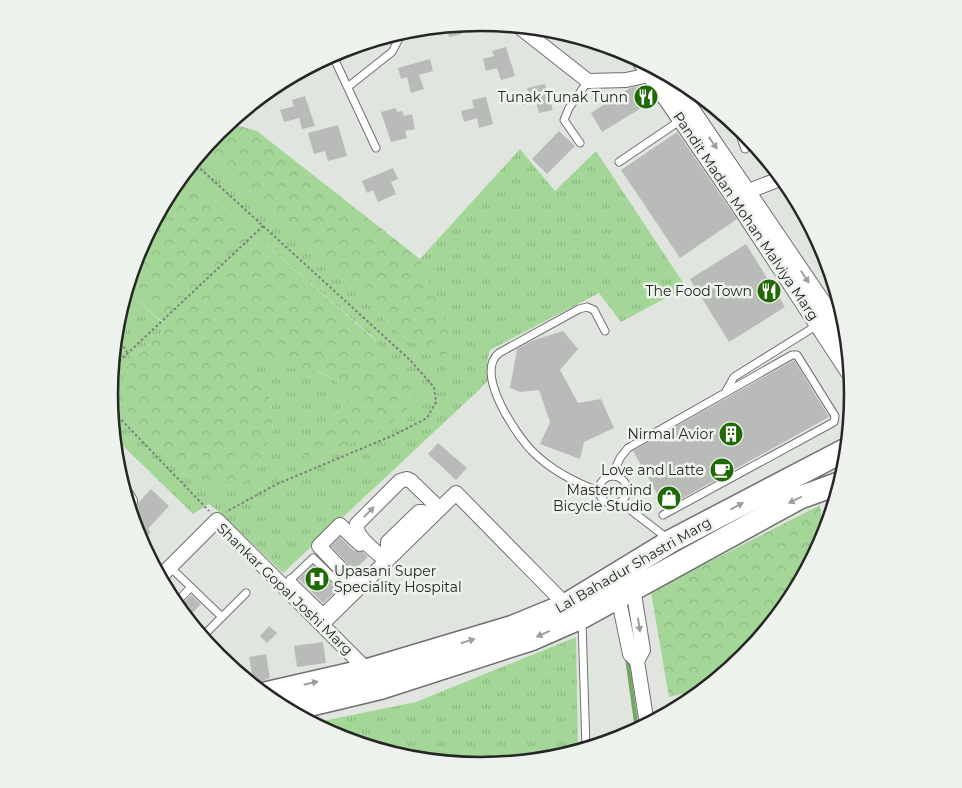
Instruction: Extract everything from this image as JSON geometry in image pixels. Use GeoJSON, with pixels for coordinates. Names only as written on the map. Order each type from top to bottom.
{"type":"FeatureCollection","features":[{"type":"Feature","properties":{"kind":"main road","name":"Lal Bahadur Shastri Marg"},"geometry":{"type":"LineString","coordinates":[[574,611],[671,541],[839,453]]}},
{"type":"Feature","properties":{"kind":"main road","name":"Lal Bahadur Shastri Marg"},"geometry":{"type":"LineString","coordinates":[[298,707],[512,627],[574,611],[626,592],[799,498],[831,487]]}},
{"type":"Feature","properties":{"kind":"main road","name":"Lal Bahadur Shastri Marg"},"geometry":{"type":"LineString","coordinates":[[274,692],[374,679]]}},
{"type":"Feature","properties":{"kind":"street"},"geometry":{"type":"LineString","coordinates":[[528,34],[588,80],[626,80],[647,72]]}},
{"type":"Feature","properties":{"kind":"street","name":"Pandit Madan Mohan Malviya Marg"},"geometry":{"type":"LineString","coordinates":[[656,77],[681,120],[747,192]]}},
{"type":"Feature","properties":{"kind":"street","name":"Pandit Madan Mohan Malviya Marg"},"geometry":{"type":"LineString","coordinates":[[658,78],[747,192],[819,324],[842,360]]}},
{"type":"Feature","properties":{"kind":"street"},"geometry":{"type":"LineString","coordinates":[[747,192],[775,181]]}},
{"type":"Feature","properties":{"kind":"street","name":"Pandit Madan Mohan Malviya Marg"},"geometry":{"type":"LineString","coordinates":[[771,239],[838,328]]}},
{"type":"Feature","properties":{"kind":"street"},"geometry":{"type":"LineString","coordinates":[[386,558],[359,534],[356,528],[357,524],[400,481],[407,479],[411,481],[433,512]]}},
{"type":"Feature","properties":{"kind":"street"},"geometry":{"type":"LineString","coordinates":[[322,616],[433,512],[456,493],[574,611]]}},
{"type":"Feature","properties":{"kind":"street","name":"Shankar Gopal Joshi Marg"},"geometry":{"type":"LineString","coordinates":[[165,572],[217,520],[322,616],[374,679]]}},
{"type":"Feature","properties":{"kind":"street"},"geometry":{"type":"LineString","coordinates":[[353,589],[319,547],[319,544],[338,526],[342,526],[386,558]]}},
{"type":"Feature","properties":{"kind":"street"},"geometry":{"type":"LineString","coordinates":[[626,592],[643,650],[637,661],[646,716]]}},
{"type":"Feature","properties":{"kind":"lane"},"geometry":{"type":"LineString","coordinates":[[349,86],[392,52],[398,41]]}},
{"type":"Feature","properties":{"kind":"lane"},"geometry":{"type":"LineString","coordinates":[[336,62],[349,86],[376,148]]}},
{"type":"Feature","properties":{"kind":"lane"},"geometry":{"type":"LineString","coordinates":[[580,142],[564,120],[569,108],[588,80]]}},
{"type":"Feature","properties":{"kind":"lane"},"geometry":{"type":"LineString","coordinates":[[619,162],[681,120]]}},
{"type":"Feature","properties":{"kind":"lane"},"geometry":{"type":"LineString","coordinates":[[743,142],[745,149]]}},
{"type":"Feature","properties":{"kind":"lane"},"geometry":{"type":"LineString","coordinates":[[605,331],[594,310],[587,307],[499,353],[494,357],[491,381],[505,414],[532,452],[571,480],[598,491],[606,503],[620,502],[655,531],[671,541]]}},
{"type":"Feature","properties":{"kind":"lane"},"geometry":{"type":"LineString","coordinates":[[724,393],[734,377],[819,324]]}},
{"type":"Feature","properties":{"kind":"lane"},"geometry":{"type":"LineString","coordinates":[[612,476],[620,458],[628,448],[795,355],[804,365],[835,419],[831,424],[663,515]]}},
{"type":"Feature","properties":{"kind":"lane"},"geometry":{"type":"LineString","coordinates":[[598,491],[600,482],[612,476],[621,478],[626,486],[626,495],[620,502]]}},
{"type":"Feature","properties":{"kind":"lane"},"geometry":{"type":"LineString","coordinates":[[287,582],[313,558],[353,589]]}},
{"type":"Feature","properties":{"kind":"lane"},"geometry":{"type":"LineString","coordinates":[[170,567],[222,617]]}},
{"type":"Feature","properties":{"kind":"lane"},"geometry":{"type":"LineString","coordinates":[[181,598],[191,587]]}},
{"type":"Feature","properties":{"kind":"lane"},"geometry":{"type":"LineString","coordinates":[[207,632],[246,592]]}},
{"type":"Feature","properties":{"kind":"lane"},"geometry":{"type":"LineString","coordinates":[[574,611],[585,741]]}},
{"type":"Feature","properties":{"kind":"path"},"geometry":{"type":"LineString","coordinates":[[119,417],[217,520],[222,514],[277,484],[394,435],[427,418],[436,402],[434,387],[410,360],[198,167]]}},
{"type":"Feature","properties":{"kind":"path"},"geometry":{"type":"LineString","coordinates":[[120,360],[227,263],[263,226]]}},
{"type":"Feature","properties":{"kind":"path"},"geometry":{"type":"LineString","coordinates":[[122,344],[127,352]]}},
{"type":"Feature","properties":{"kind":"green space"},"geometry":{"type":"Polygon","coordinates":[[[237,125],[257,131],[420,259],[456,350],[440,356],[405,338],[233,175],[208,155],[237,125]]]}},
{"type":"Feature","properties":{"kind":"green space"},"geometry":{"type":"Polygon","coordinates":[[[520,149],[555,191],[596,151],[686,287],[621,322],[599,293],[490,350],[487,362],[491,377],[479,390],[283,573],[222,514],[209,504],[193,514],[122,444],[118,401],[183,474],[220,486],[239,485],[255,471],[273,431],[269,393],[244,373],[245,358],[272,358],[302,371],[317,371],[337,382],[347,399],[331,421],[308,434],[380,432],[376,340],[200,187],[188,179],[208,155],[233,175],[405,338],[440,356],[455,349],[420,259],[520,149]]]}},
{"type":"Feature","properties":{"kind":"green space"},"geometry":{"type":"Polygon","coordinates":[[[188,179],[200,187],[375,340],[417,385],[412,405],[380,432],[309,461],[304,456],[308,434],[331,421],[347,399],[337,382],[318,371],[302,371],[272,358],[245,358],[245,373],[269,393],[273,431],[255,471],[239,485],[220,486],[183,474],[118,401],[119,378],[139,353],[160,336],[163,322],[132,296],[146,255],[167,213],[171,211],[170,207],[188,179]]]}},
{"type":"Feature","properties":{"kind":"green space"},"geometry":{"type":"Polygon","coordinates":[[[132,296],[163,323],[160,336],[139,353],[118,398],[121,347],[132,296]]]}},
{"type":"Feature","properties":{"kind":"green space"},"geometry":{"type":"Polygon","coordinates":[[[820,505],[822,518],[816,533],[783,596],[738,651],[688,692],[669,697],[651,592],[820,505]]]}},
{"type":"Feature","properties":{"kind":"green space"},"geometry":{"type":"Polygon","coordinates":[[[576,637],[578,743],[552,750],[505,756],[481,757],[434,754],[410,750],[364,737],[324,721],[416,702],[576,637]]]}},
{"type":"Feature","properties":{"kind":"building"},"geometry":{"type":"Polygon","coordinates":[[[462,32],[462,34],[449,37],[448,33],[462,32]]]}},
{"type":"Feature","properties":{"kind":"building"},"geometry":{"type":"Polygon","coordinates":[[[506,47],[515,76],[501,80],[497,68],[486,71],[483,59],[494,56],[492,51],[506,47]]]}},
{"type":"Feature","properties":{"kind":"building"},"geometry":{"type":"Polygon","coordinates":[[[430,59],[433,71],[419,75],[424,89],[411,93],[407,77],[401,79],[398,68],[430,59]]]}},
{"type":"Feature","properties":{"kind":"building"},"geometry":{"type":"Polygon","coordinates":[[[545,84],[553,110],[539,113],[536,102],[523,105],[521,96],[529,94],[527,88],[545,84]]]}},
{"type":"Feature","properties":{"kind":"building"},"geometry":{"type":"Polygon","coordinates":[[[643,85],[653,101],[602,132],[591,113],[630,88],[643,85]]]}},
{"type":"Feature","properties":{"kind":"building"},"geometry":{"type":"Polygon","coordinates":[[[305,96],[315,126],[302,129],[299,118],[284,122],[280,110],[294,106],[292,100],[305,96]]]}},
{"type":"Feature","properties":{"kind":"building"},"geometry":{"type":"Polygon","coordinates":[[[486,97],[493,124],[479,128],[477,118],[464,122],[461,111],[474,108],[472,100],[486,97]]]}},
{"type":"Feature","properties":{"kind":"building"},"geometry":{"type":"Polygon","coordinates":[[[396,108],[397,112],[402,111],[404,116],[412,114],[415,129],[405,131],[407,138],[391,142],[381,112],[396,108]]]}},
{"type":"Feature","properties":{"kind":"building"},"geometry":{"type":"Polygon","coordinates":[[[338,125],[347,156],[328,161],[325,151],[314,154],[308,133],[338,125]]]}},
{"type":"Feature","properties":{"kind":"building"},"geometry":{"type":"Polygon","coordinates":[[[559,131],[575,146],[547,174],[532,159],[559,131]]]}},
{"type":"Feature","properties":{"kind":"building"},"geometry":{"type":"Polygon","coordinates":[[[677,132],[737,219],[680,258],[621,170],[677,132]]]}},
{"type":"Feature","properties":{"kind":"building"},"geometry":{"type":"Polygon","coordinates":[[[393,168],[398,179],[391,182],[396,194],[378,202],[373,190],[367,193],[362,181],[393,168]]]}},
{"type":"Feature","properties":{"kind":"building"},"geometry":{"type":"Polygon","coordinates":[[[746,244],[785,307],[729,342],[690,279],[746,244]]]}},
{"type":"Feature","properties":{"kind":"building"},"geometry":{"type":"Polygon","coordinates":[[[563,331],[578,349],[560,370],[578,403],[601,399],[614,428],[584,442],[580,459],[540,444],[550,422],[539,390],[520,392],[510,388],[517,349],[534,340],[563,331]]]}},
{"type":"Feature","properties":{"kind":"building","name":"Nirmal Avior"},"geometry":{"type":"Polygon","coordinates":[[[794,360],[829,417],[665,508],[633,451],[794,360]]]}},
{"type":"Feature","properties":{"kind":"building"},"geometry":{"type":"Polygon","coordinates":[[[438,443],[467,468],[456,480],[428,454],[438,443]]]}},
{"type":"Feature","properties":{"kind":"building"},"geometry":{"type":"Polygon","coordinates":[[[151,489],[169,506],[148,529],[151,532],[147,536],[137,506],[151,489]]]}},
{"type":"Feature","properties":{"kind":"building"},"geometry":{"type":"Polygon","coordinates":[[[340,537],[354,551],[363,552],[368,557],[354,570],[331,546],[340,537]]]}},
{"type":"Feature","properties":{"kind":"building"},"geometry":{"type":"Polygon","coordinates":[[[313,565],[338,590],[323,603],[299,579],[313,565]]]}},
{"type":"Feature","properties":{"kind":"building"},"geometry":{"type":"Polygon","coordinates":[[[191,595],[201,604],[192,613],[184,602],[191,595]]]}},
{"type":"Feature","properties":{"kind":"building"},"geometry":{"type":"Polygon","coordinates":[[[269,626],[277,633],[267,643],[260,636],[269,626]]]}},
{"type":"Feature","properties":{"kind":"building"},"geometry":{"type":"Polygon","coordinates":[[[323,642],[326,663],[297,667],[294,646],[323,642]]]}},
{"type":"Feature","properties":{"kind":"building"},"geometry":{"type":"Polygon","coordinates":[[[266,654],[270,678],[260,682],[252,676],[249,657],[266,654]]]}},
{"type":"Feature","properties":{"kind":"waterway"},"geometry":{"type":"LineString","coordinates":[[627,658],[636,721]]}},
{"type":"Feature","properties":{"kind":"place","name":"Tunak Tunak Tunn"},"geometry":{"type":"Point","coordinates":[646,97]}},
{"type":"Feature","properties":{"kind":"place","name":"The Food Town"},"geometry":{"type":"Point","coordinates":[769,291]}},
{"type":"Feature","properties":{"kind":"place","name":"Nirmal Avior"},"geometry":{"type":"Point","coordinates":[731,434]}},
{"type":"Feature","properties":{"kind":"place","name":"Love and Latte"},"geometry":{"type":"Point","coordinates":[722,470]}},
{"type":"Feature","properties":{"kind":"place","name":"Mastermind Bicycle Studio"},"geometry":{"type":"Point","coordinates":[669,498]}},
{"type":"Feature","properties":{"kind":"place","name":"Upasani Super Speciality Hospital"},"geometry":{"type":"Point","coordinates":[317,579]}}]}
